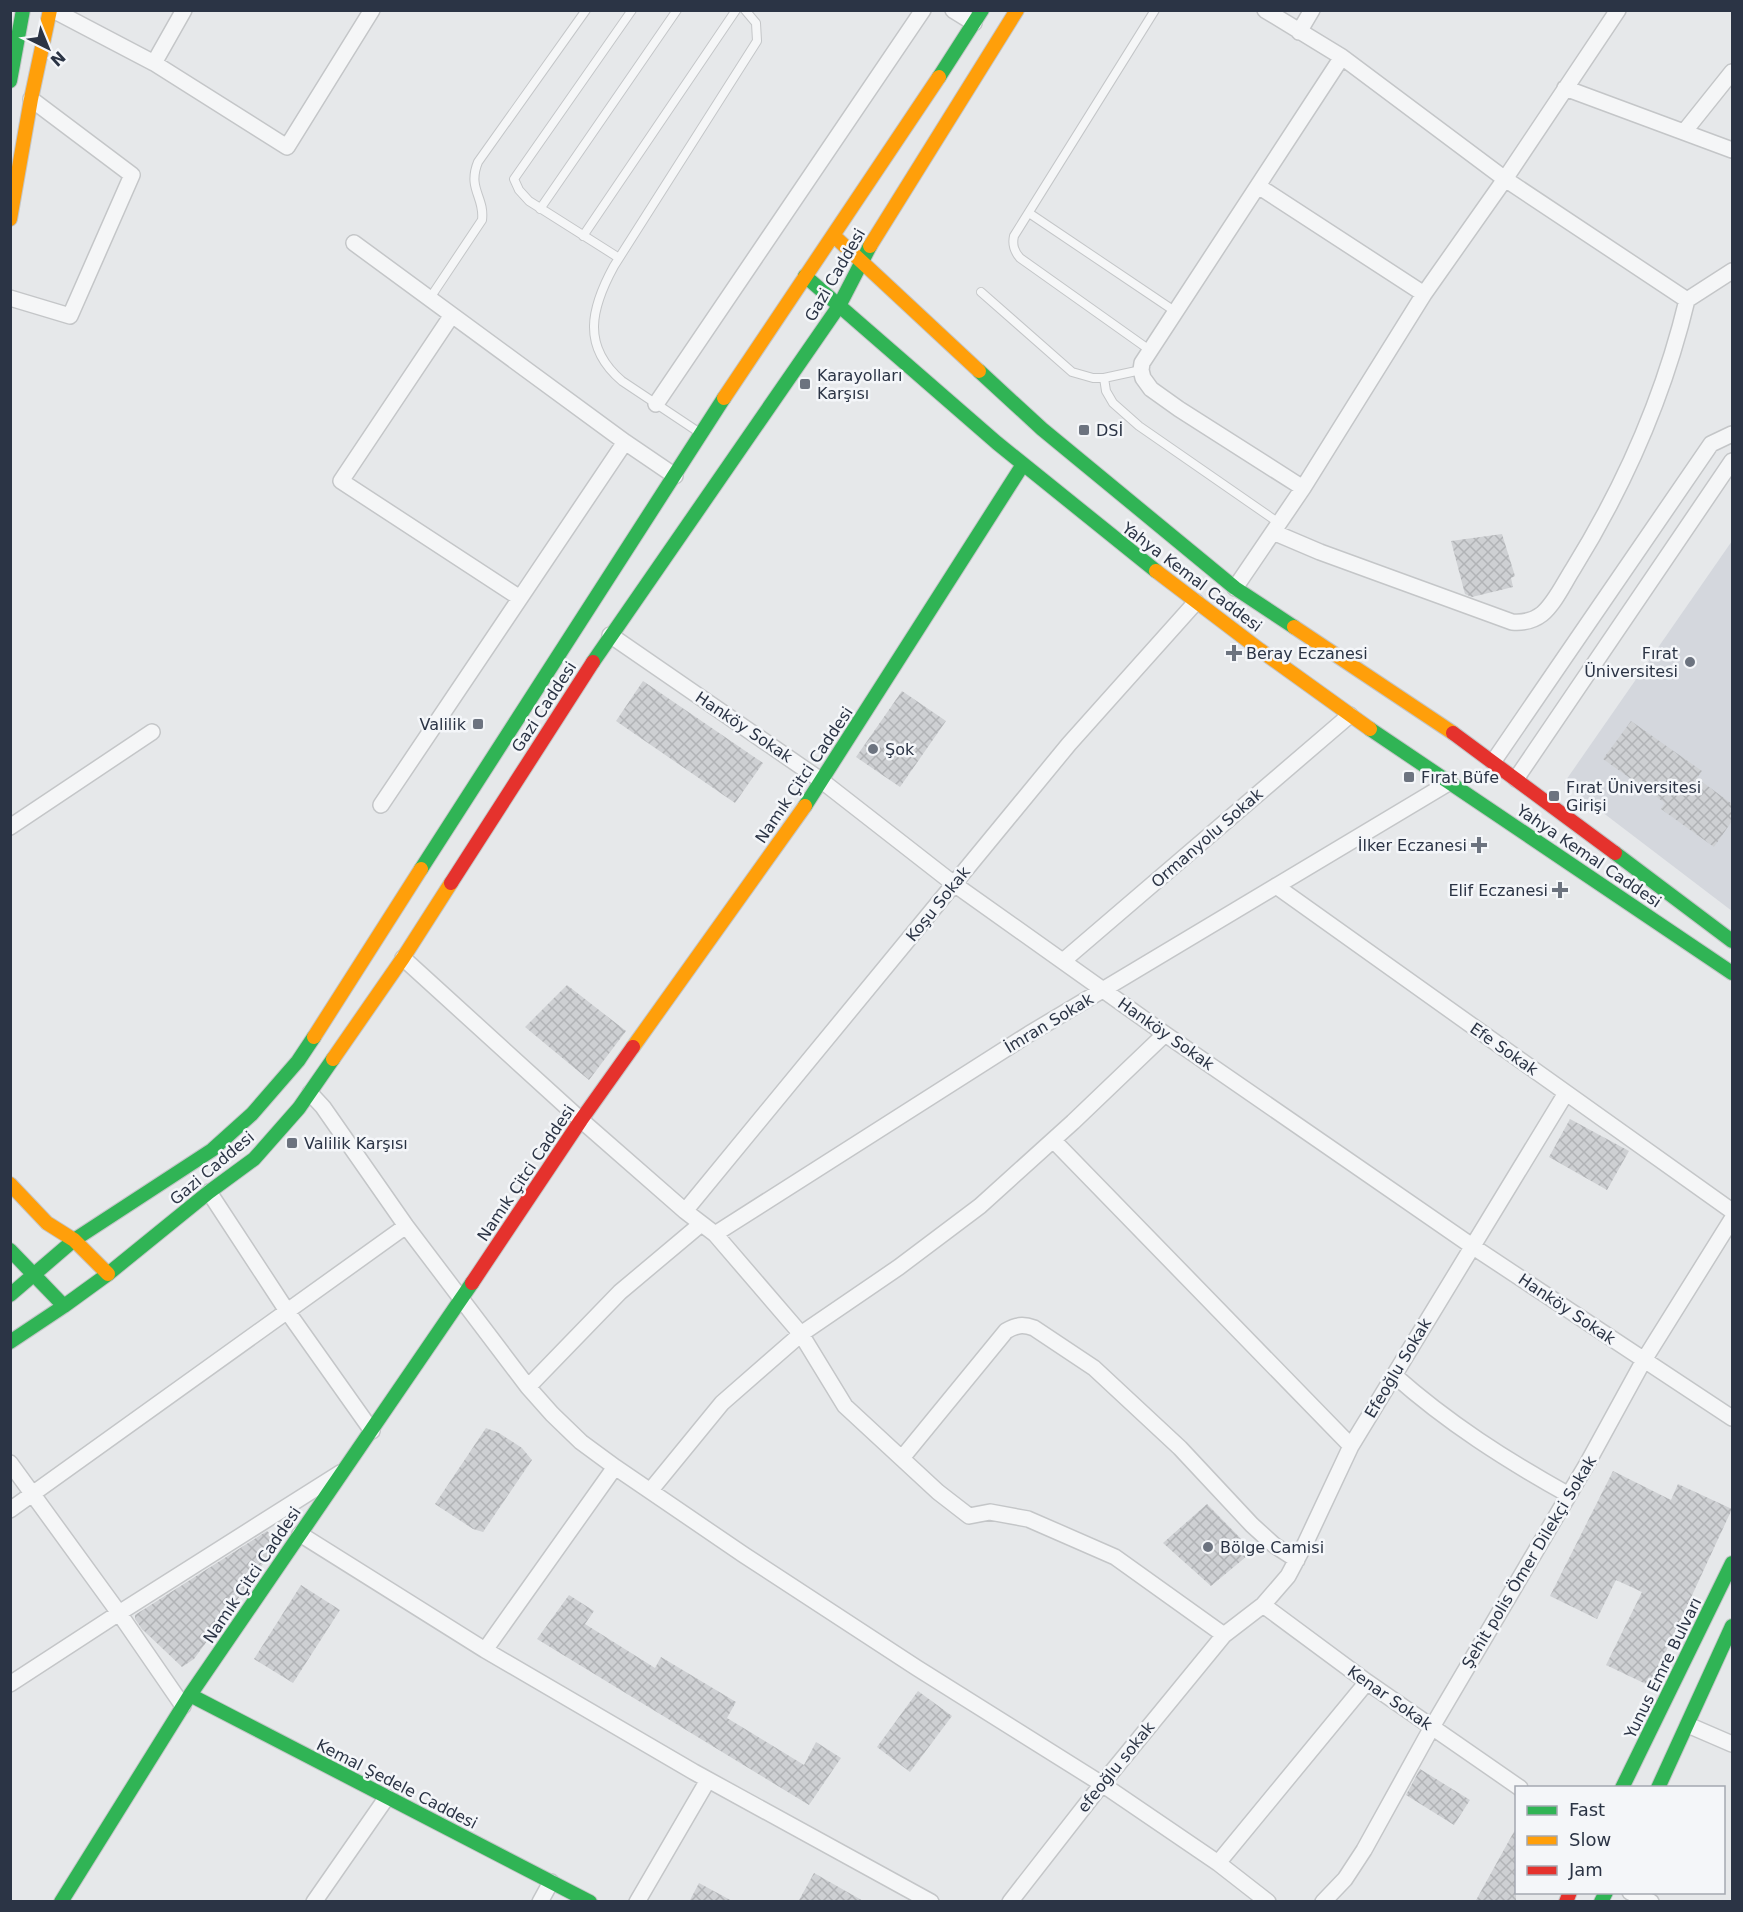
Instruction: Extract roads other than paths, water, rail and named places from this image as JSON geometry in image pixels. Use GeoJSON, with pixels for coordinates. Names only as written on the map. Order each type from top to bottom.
{"type":"FeatureCollection","features":[{"type":"Feature","properties":{"kind":"main road"},"geometry":{"type":"LineString","coordinates":[[10,81],[23,10]]}},
{"type":"Feature","properties":{"kind":"main road"},"geometry":{"type":"LineString","coordinates":[[10,219],[31,99],[51,10]]}},
{"type":"Feature","properties":{"kind":"main road","name":"Gazi Caddesi"},"geometry":{"type":"LineString","coordinates":[[10,1342],[108,1275],[208,1192],[254,1159],[299,1108],[402,958],[609,635],[839,306],[861,261],[1017,10]]}},
{"type":"Feature","properties":{"kind":"main road","name":"Gazi Caddesi"},"geometry":{"type":"LineString","coordinates":[[10,1295],[74,1240],[212,1150],[252,1114],[298,1061],[701,433],[978,17]]}},
{"type":"Feature","properties":{"kind":"main road","name":"Yahya Kemal Caddesi"},"geometry":{"type":"LineString","coordinates":[[834,236],[1042,429],[1236,588],[1463,739],[1732,941]]}},
{"type":"Feature","properties":{"kind":"main road","name":"Yahya Kemal Caddesi"},"geometry":{"type":"LineString","coordinates":[[805,276],[1022,466],[1196,602],[1350,715],[1732,973]]}},
{"type":"Feature","properties":{"kind":"main road","name":"Namık Çitci Caddesi"},"geometry":{"type":"LineString","coordinates":[[61,1902],[186,1700],[372,1431],[581,1120],[822,781],[1022,466]]}},
{"type":"Feature","properties":{"kind":"main road"},"geometry":{"type":"LineString","coordinates":[[10,1184],[47,1223],[74,1240],[108,1275]]}},
{"type":"Feature","properties":{"kind":"main road"},"geometry":{"type":"LineString","coordinates":[[10,1250],[64,1306]]}},
{"type":"Feature","properties":{"kind":"main road","name":"Yunus Emre Bulvarı"},"geometry":{"type":"LineString","coordinates":[[1623,1786],[1732,1563]]}},
{"type":"Feature","properties":{"kind":"main road"},"geometry":{"type":"LineString","coordinates":[[1659,1786],[1732,1626]]}},
{"type":"Feature","properties":{"kind":"main road","name":"Kemal Şedele Caddesi"},"geometry":{"type":"LineString","coordinates":[[186,1700],[387,1797],[590,1902]]}},
{"type":"Feature","properties":{"kind":"street"},"geometry":{"type":"LineString","coordinates":[[51,10],[154,63],[287,147],[372,10]]}},
{"type":"Feature","properties":{"kind":"street"},"geometry":{"type":"LineString","coordinates":[[154,63],[184,10]]}},
{"type":"Feature","properties":{"kind":"street"},"geometry":{"type":"LineString","coordinates":[[656,404],[923,10]]}},
{"type":"Feature","properties":{"kind":"street"},"geometry":{"type":"LineString","coordinates":[[953,10],[978,17]]}},
{"type":"Feature","properties":{"kind":"street"},"geometry":{"type":"LineString","coordinates":[[1265,10],[1342,57],[1505,178],[1687,300]]}},
{"type":"Feature","properties":{"kind":"street"},"geometry":{"type":"LineString","coordinates":[[1299,32],[1312,10]]}},
{"type":"Feature","properties":{"kind":"street"},"geometry":{"type":"LineString","coordinates":[[1236,588],[1303,488],[1424,294],[1618,10]]}},
{"type":"Feature","properties":{"kind":"street"},"geometry":{"type":"LineString","coordinates":[[1303,488],[1151,389],[1143,378],[1141,370],[1142,363],[1342,57]]}},
{"type":"Feature","properties":{"kind":"street"},"geometry":{"type":"LineString","coordinates":[[1684,132],[1732,72]]}},
{"type":"Feature","properties":{"kind":"street"},"geometry":{"type":"LineString","coordinates":[[1565,88],[1732,150]]}},
{"type":"Feature","properties":{"kind":"street"},"geometry":{"type":"LineString","coordinates":[[10,298],[70,316],[132,176],[31,99]]}},
{"type":"Feature","properties":{"kind":"street"},"geometry":{"type":"LineString","coordinates":[[1258,186],[1424,294]]}},
{"type":"Feature","properties":{"kind":"street"},"geometry":{"type":"LineString","coordinates":[[354,243],[625,442],[675,476]]}},
{"type":"Feature","properties":{"kind":"street"},"geometry":{"type":"LineString","coordinates":[[1276,527],[1330,556],[1512,622],[1526,622],[1539,616],[1549,606],[1578,560],[1630,464],[1668,371],[1687,300],[1732,271]]}},
{"type":"Feature","properties":{"kind":"street"},"geometry":{"type":"LineString","coordinates":[[452,315],[341,481],[520,598]]}},
{"type":"Feature","properties":{"kind":"street"},"geometry":{"type":"LineString","coordinates":[[1492,762],[1711,444],[1732,434]]}},
{"type":"Feature","properties":{"kind":"street"},"geometry":{"type":"LineString","coordinates":[[381,806],[625,442]]}},
{"type":"Feature","properties":{"kind":"street"},"geometry":{"type":"LineString","coordinates":[[1516,779],[1732,461]]}},
{"type":"Feature","properties":{"kind":"street","name":"Koşu Sokak"},"geometry":{"type":"LineString","coordinates":[[685,1211],[1070,744],[1196,602]]}},
{"type":"Feature","properties":{"kind":"street","name":"Hanköy Sokak"},"geometry":{"type":"LineString","coordinates":[[609,635],[822,781],[954,884],[1165,1034],[1472,1246],[1732,1418]]}},
{"type":"Feature","properties":{"kind":"street","name":"Ormanyolu Sokak"},"geometry":{"type":"LineString","coordinates":[[1063,962],[1350,715]]}},
{"type":"Feature","properties":{"kind":"street"},"geometry":{"type":"LineString","coordinates":[[10,827],[152,732]]}},
{"type":"Feature","properties":{"kind":"street","name":"İmran Sokak"},"geometry":{"type":"LineString","coordinates":[[715,1234],[1029,1034],[1450,782]]}},
{"type":"Feature","properties":{"kind":"street","name":"Efe Sokak"},"geometry":{"type":"LineString","coordinates":[[1276,886],[1732,1211]]}},
{"type":"Feature","properties":{"kind":"street"},"geometry":{"type":"LineString","coordinates":[[402,958],[581,1120],[685,1211],[715,1234],[801,1334],[845,1406],[939,1492],[969,1516],[990,1512],[1028,1519],[1115,1557],[1224,1635]]}},
{"type":"Feature","properties":{"kind":"street"},"geometry":{"type":"LineString","coordinates":[[650,1491],[722,1403],[801,1334],[899,1267],[980,1206],[1165,1034]]}},
{"type":"Feature","properties":{"kind":"street"},"geometry":{"type":"LineString","coordinates":[[310,1093],[323,1107],[406,1226],[528,1387],[581,1442],[744,1555],[1102,1784],[1218,1863],[1268,1902]]}},
{"type":"Feature","properties":{"kind":"street","name":"Efeoğlu Sokak"},"geometry":{"type":"LineString","coordinates":[[1224,1635],[1263,1605],[1288,1576],[1351,1446],[1566,1093]]}},
{"type":"Feature","properties":{"kind":"street"},"geometry":{"type":"LineString","coordinates":[[1053,1140],[1351,1446]]}},
{"type":"Feature","properties":{"kind":"street"},"geometry":{"type":"LineString","coordinates":[[208,1192],[286,1311],[372,1431]]}},
{"type":"Feature","properties":{"kind":"street","name":"Şehit polis Ömer Dilekçi Sokak"},"geometry":{"type":"LineString","coordinates":[[1323,1902],[1345,1879],[1364,1850],[1431,1727],[1569,1495],[1644,1360],[1732,1219]]}},
{"type":"Feature","properties":{"kind":"street"},"geometry":{"type":"LineString","coordinates":[[528,1387],[620,1292],[702,1224]]}},
{"type":"Feature","properties":{"kind":"street"},"geometry":{"type":"LineString","coordinates":[[10,1509],[406,1226]]}},
{"type":"Feature","properties":{"kind":"street"},"geometry":{"type":"LineString","coordinates":[[902,1458],[1006,1331],[1018,1325],[1026,1325],[1094,1368],[1180,1448],[1252,1525],[1274,1545],[1297,1560]]}},
{"type":"Feature","properties":{"kind":"street"},"geometry":{"type":"LineString","coordinates":[[1394,1375],[1421,1399],[1472,1437],[1569,1495]]}},
{"type":"Feature","properties":{"kind":"street"},"geometry":{"type":"LineString","coordinates":[[10,1463],[119,1613],[186,1700]]}},
{"type":"Feature","properties":{"kind":"street"},"geometry":{"type":"LineString","coordinates":[[485,1650],[615,1467]]}},
{"type":"Feature","properties":{"kind":"street"},"geometry":{"type":"LineString","coordinates":[[10,1684],[345,1469]]}},
{"type":"Feature","properties":{"kind":"street"},"geometry":{"type":"LineString","coordinates":[[300,1534],[485,1650],[708,1780],[931,1902]]}},
{"type":"Feature","properties":{"kind":"street","name":"Kenar Sokak"},"geometry":{"type":"LineString","coordinates":[[1263,1605],[1367,1682],[1517,1786]]}},
{"type":"Feature","properties":{"kind":"street","name":"efeoğlu sokak"},"geometry":{"type":"LineString","coordinates":[[1010,1902],[1102,1784],[1224,1635]]}},
{"type":"Feature","properties":{"kind":"street"},"geometry":{"type":"LineString","coordinates":[[1218,1863],[1367,1682]]}},
{"type":"Feature","properties":{"kind":"street"},"geometry":{"type":"LineString","coordinates":[[1688,1725],[1732,1744]]}},
{"type":"Feature","properties":{"kind":"street"},"geometry":{"type":"LineString","coordinates":[[637,1902],[708,1780]]}},
{"type":"Feature","properties":{"kind":"street"},"geometry":{"type":"LineString","coordinates":[[314,1902],[387,1797]]}},
{"type":"Feature","properties":{"kind":"street"},"geometry":{"type":"LineString","coordinates":[[540,1902],[551,1882]]}},
{"type":"Feature","properties":{"kind":"street"},"geometry":{"type":"LineString","coordinates":[[1632,1894],[1651,1902]]}},
{"type":"Feature","properties":{"kind":"lane"},"geometry":{"type":"LineString","coordinates":[[430,298],[482,220],[482,208],[474,186],[475,169],[478,162],[586,10]]}},
{"type":"Feature","properties":{"kind":"lane"},"geometry":{"type":"LineString","coordinates":[[619,258],[540,209],[524,196],[514,179],[632,10]]}},
{"type":"Feature","properties":{"kind":"lane"},"geometry":{"type":"LineString","coordinates":[[540,209],[677,10]]}},
{"type":"Feature","properties":{"kind":"lane"},"geometry":{"type":"LineString","coordinates":[[583,236],[736,10]]}},
{"type":"Feature","properties":{"kind":"lane"},"geometry":{"type":"LineString","coordinates":[[701,433],[613,374],[605,364],[596,343],[594,311],[605,282],[619,258],[757,41],[756,23],[745,10]]}},
{"type":"Feature","properties":{"kind":"lane"},"geometry":{"type":"LineString","coordinates":[[1151,351],[1020,258],[1013,248],[1013,242],[1014,236],[1155,10]]}},
{"type":"Feature","properties":{"kind":"lane"},"geometry":{"type":"LineString","coordinates":[[1029,213],[1176,312]]}},
{"type":"Feature","properties":{"kind":"lane"},"geometry":{"type":"LineString","coordinates":[[981,292],[1072,372],[1082,376],[1104,378],[1141,370]]}},
{"type":"Feature","properties":{"kind":"lane"},"geometry":{"type":"LineString","coordinates":[[1104,378],[1106,391],[1113,403],[1138,426],[1276,527]]}},
{"type":"Feature","properties":{"kind":"place","name":"Karayolları Karşısı"},"geometry":{"type":"Point","coordinates":[805,384]}},
{"type":"Feature","properties":{"kind":"place","name":"DSİ"},"geometry":{"type":"Point","coordinates":[1084,430]}},
{"type":"Feature","properties":{"kind":"place","name":"Beray Eczanesi"},"geometry":{"type":"Point","coordinates":[1234,653]}},
{"type":"Feature","properties":{"kind":"place","name":"Fırat Üniversitesi"},"geometry":{"type":"Point","coordinates":[1690,662]}},
{"type":"Feature","properties":{"kind":"place","name":"Valilik"},"geometry":{"type":"Point","coordinates":[478,724]}},
{"type":"Feature","properties":{"kind":"place","name":"Şok"},"geometry":{"type":"Point","coordinates":[873,749]}},
{"type":"Feature","properties":{"kind":"place","name":"Fırat Büfe"},"geometry":{"type":"Point","coordinates":[1409,777]}},
{"type":"Feature","properties":{"kind":"place","name":"Fırat Üniversitesi Girişi"},"geometry":{"type":"Point","coordinates":[1554,796]}},
{"type":"Feature","properties":{"kind":"place","name":"İlker Eczanesi"},"geometry":{"type":"Point","coordinates":[1479,845]}},
{"type":"Feature","properties":{"kind":"place","name":"Elif Eczanesi"},"geometry":{"type":"Point","coordinates":[1560,890]}},
{"type":"Feature","properties":{"kind":"place","name":"Valilik Karşısı"},"geometry":{"type":"Point","coordinates":[292,1143]}},
{"type":"Feature","properties":{"kind":"place","name":"Bölge Camisi"},"geometry":{"type":"Point","coordinates":[1208,1547]}}]}
